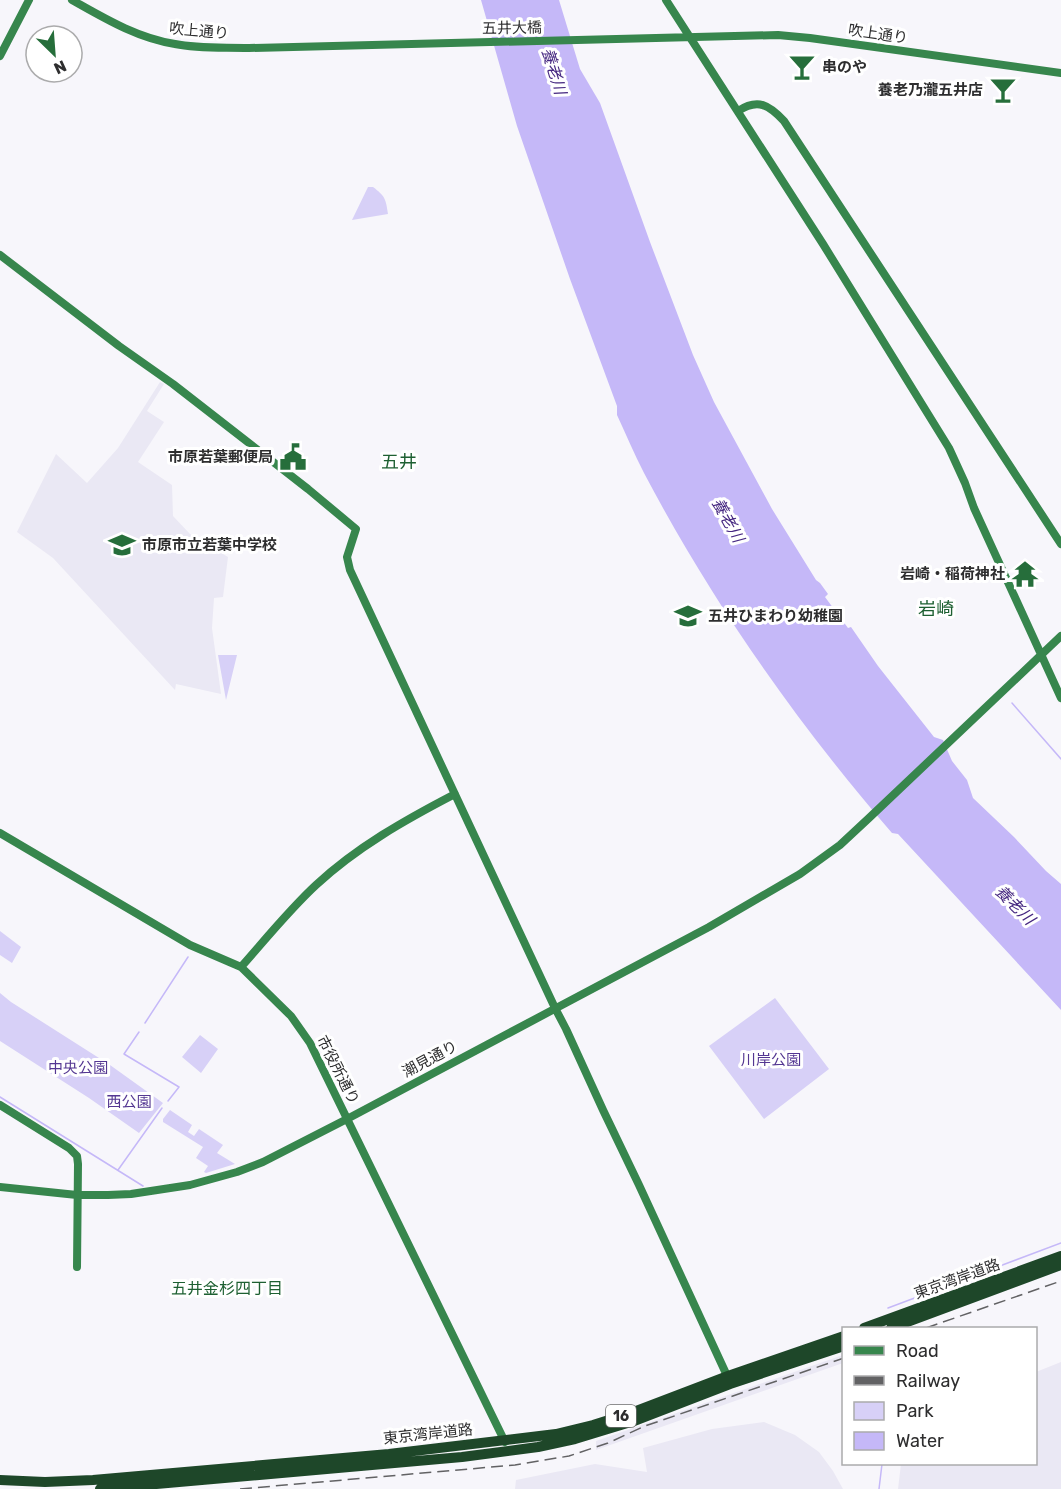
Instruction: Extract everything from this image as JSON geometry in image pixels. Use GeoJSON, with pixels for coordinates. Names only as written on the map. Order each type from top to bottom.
{"type":"FeatureCollection","features":[{"type":"Feature","properties":{"kind":"highway","name":"東京湾岸道路"},"geometry":{"type":"LineString","coordinates":[[869,1327],[1061,1256]]}},
{"type":"Feature","properties":{"kind":"highway","name":"東京湾岸道路"},"geometry":{"type":"LineString","coordinates":[[896,1327],[1061,1265]]}},
{"type":"Feature","properties":{"kind":"highway","name":"東京湾岸道路"},"geometry":{"type":"LineString","coordinates":[[729,1380],[842,1336]]}},
{"type":"Feature","properties":{"kind":"highway","name":"東京湾岸道路"},"geometry":{"type":"LineString","coordinates":[[100,1489],[420,1461],[506,1446],[593,1425],[729,1380],[842,1346]]}},
{"type":"Feature","properties":{"kind":"highway","name":"東京湾岸道路"},"geometry":{"type":"LineString","coordinates":[[0,1480],[45,1482],[93,1480],[506,1446]]}},
{"type":"Feature","properties":{"kind":"street"},"geometry":{"type":"LineString","coordinates":[[0,56],[28,0]]}},
{"type":"Feature","properties":{"kind":"street","name":"吹上通り"},"geometry":{"type":"LineString","coordinates":[[72,0],[116,24],[153,39],[175,44],[249,48],[333,45]]}},
{"type":"Feature","properties":{"kind":"street"},"geometry":{"type":"LineString","coordinates":[[666,0],[823,244],[949,448],[1061,698]]}},
{"type":"Feature","properties":{"kind":"street","name":"吹上通り"},"geometry":{"type":"LineString","coordinates":[[691,37],[747,35],[799,37],[1061,73]]}},
{"type":"Feature","properties":{"kind":"street","name":"五井大橋"},"geometry":{"type":"LineString","coordinates":[[333,45],[691,37]]}},
{"type":"Feature","properties":{"kind":"street"},"geometry":{"type":"LineString","coordinates":[[738,111],[747,105],[755,104],[771,109],[784,121],[1061,544]]}},
{"type":"Feature","properties":{"kind":"street"},"geometry":{"type":"LineString","coordinates":[[0,255],[172,384],[356,529],[347,557],[350,570],[729,1380]]}},
{"type":"Feature","properties":{"kind":"street"},"geometry":{"type":"LineString","coordinates":[[1041,655],[1061,636]]}},
{"type":"Feature","properties":{"kind":"street","name":"潮見通り"},"geometry":{"type":"LineString","coordinates":[[0,1187],[77,1195],[149,1192],[211,1180],[271,1158],[699,932],[800,874],[840,844],[1041,655]]}},
{"type":"Feature","properties":{"kind":"street"},"geometry":{"type":"LineString","coordinates":[[241,968],[315,886],[335,869],[379,836],[455,794]]}},
{"type":"Feature","properties":{"kind":"street","name":"市役所通り"},"geometry":{"type":"LineString","coordinates":[[0,833],[190,945],[241,968],[291,1016],[310,1043],[506,1446]]}},
{"type":"Feature","properties":{"kind":"street"},"geometry":{"type":"LineString","coordinates":[[0,1105],[77,1156],[76,1268]]}},
{"type":"Feature","properties":{"kind":"shaded area","name":"市原市立若葉中学校"},"geometry":{"type":"Polygon","coordinates":[[[160,382],[164,384],[147,411],[164,422],[138,462],[172,485],[173,516],[190,534],[228,557],[223,597],[214,598],[212,628],[221,694],[176,684],[175,690],[53,558],[17,532],[56,454],[87,483],[118,448],[160,382]]]}},
{"type":"Feature","properties":{"kind":"shaded area"},"geometry":{"type":"Polygon","coordinates":[[[842,1355],[842,1363],[596,1450],[596,1441],[842,1355]]]}},
{"type":"Feature","properties":{"kind":"shaded area"},"geometry":{"type":"Polygon","coordinates":[[[1061,1362],[1061,1489],[898,1489],[901,1465],[1037,1465],[1037,1372],[1061,1362]]]}},
{"type":"Feature","properties":{"kind":"shaded area"},"geometry":{"type":"Polygon","coordinates":[[[764,1422],[795,1435],[819,1452],[843,1489],[515,1489],[516,1480],[595,1464],[647,1472],[643,1448],[712,1429],[764,1422]]]}},
{"type":"Feature","properties":{"kind":"green space"},"geometry":{"type":"Polygon","coordinates":[[[368,187],[373,187],[386,201],[388,214],[352,220],[368,187]]]}},
{"type":"Feature","properties":{"kind":"green space"},"geometry":{"type":"Polygon","coordinates":[[[218,655],[237,655],[226,700],[218,655]]]}},
{"type":"Feature","properties":{"kind":"green space"},"geometry":{"type":"Polygon","coordinates":[[[0,931],[21,947],[12,963],[0,955],[0,931]]]}},
{"type":"Feature","properties":{"kind":"green space"},"geometry":{"type":"Polygon","coordinates":[[[0,993],[110,1065],[163,1103],[139,1133],[0,1041],[0,993]]]}},
{"type":"Feature","properties":{"kind":"green space","name":"川岸公園"},"geometry":{"type":"Polygon","coordinates":[[[775,998],[829,1069],[764,1119],[709,1046],[775,998]]]}},
{"type":"Feature","properties":{"kind":"green space"},"geometry":{"type":"Polygon","coordinates":[[[200,1035],[218,1049],[201,1073],[182,1057],[200,1035]]]}},
{"type":"Feature","properties":{"kind":"green space"},"geometry":{"type":"Polygon","coordinates":[[[170,1110],[192,1125],[188,1132],[194,1136],[199,1129],[223,1145],[217,1153],[235,1164],[204,1172],[208,1166],[196,1158],[203,1147],[163,1122],[170,1110]]]}},
{"type":"Feature","properties":{"kind":"water","name":"養老川"},"geometry":{"type":"Polygon","coordinates":[[[481,0],[559,0],[580,69],[600,103],[693,355],[714,402],[772,509],[816,580],[828,594],[825,597],[848,628],[851,627],[878,666],[934,737],[943,740],[952,761],[967,780],[973,798],[1061,884],[1061,1010],[898,834],[892,833],[822,748],[727,614],[670,521],[640,466],[617,415],[617,406],[517,126],[481,0]]]}},
{"type":"Feature","properties":{"kind":"waterway"},"geometry":{"type":"LineString","coordinates":[[1012,703],[1061,759]]}},
{"type":"Feature","properties":{"kind":"waterway"},"geometry":{"type":"LineString","coordinates":[[145,1023],[188,957]]}},
{"type":"Feature","properties":{"kind":"waterway"},"geometry":{"type":"LineString","coordinates":[[139,1032],[124,1054],[179,1087],[168,1101]]}},
{"type":"Feature","properties":{"kind":"waterway"},"geometry":{"type":"LineString","coordinates":[[0,1097],[143,1186]]}},
{"type":"Feature","properties":{"kind":"waterway"},"geometry":{"type":"LineString","coordinates":[[118,1170],[162,1108]]}},
{"type":"Feature","properties":{"kind":"waterway"},"geometry":{"type":"LineString","coordinates":[[888,1308],[1061,1243]]}},
{"type":"Feature","properties":{"kind":"waterway"},"geometry":{"type":"LineString","coordinates":[[879,1489],[882,1465]]}},
{"type":"Feature","properties":{"kind":"railway"},"geometry":{"type":"LineString","coordinates":[[929,1327],[1061,1281]]}},
{"type":"Feature","properties":{"kind":"railway"},"geometry":{"type":"LineString","coordinates":[[240,1489],[515,1465],[569,1456],[608,1443],[645,1426],[842,1359]]}},
{"type":"Feature","properties":{"kind":"place","name":"串のや"},"geometry":{"type":"Point","coordinates":[802,67]}},
{"type":"Feature","properties":{"kind":"place","name":"養老乃瀧五井店"},"geometry":{"type":"Point","coordinates":[1003,90]}},
{"type":"Feature","properties":{"kind":"place","name":"市原若葉郵便局"},"geometry":{"type":"Point","coordinates":[293,457]}},
{"type":"Feature","properties":{"kind":"place","name":"市原市立若葉中学校"},"geometry":{"type":"Point","coordinates":[122,545]}},
{"type":"Feature","properties":{"kind":"place","name":"岩崎・稲荷神社"},"geometry":{"type":"Point","coordinates":[1025,574]}},
{"type":"Feature","properties":{"kind":"place","name":"五井ひまわり幼稚園"},"geometry":{"type":"Point","coordinates":[688,616]}},
{"type":"Feature","properties":{"kind":"district","name":"五井"},"geometry":{"type":"Point","coordinates":[399,462]}},
{"type":"Feature","properties":{"kind":"district","name":"岩崎"},"geometry":{"type":"Point","coordinates":[936,609]}},
{"type":"Feature","properties":{"kind":"district","name":"五井金杉四丁目"},"geometry":{"type":"Point","coordinates":[227,1288]}},
{"type":"Feature","properties":{"kind":"park label","name":"中央公園"},"geometry":{"type":"Point","coordinates":[78,1068]}},
{"type":"Feature","properties":{"kind":"park label","name":"西公園"},"geometry":{"type":"Point","coordinates":[129,1102]}}]}
